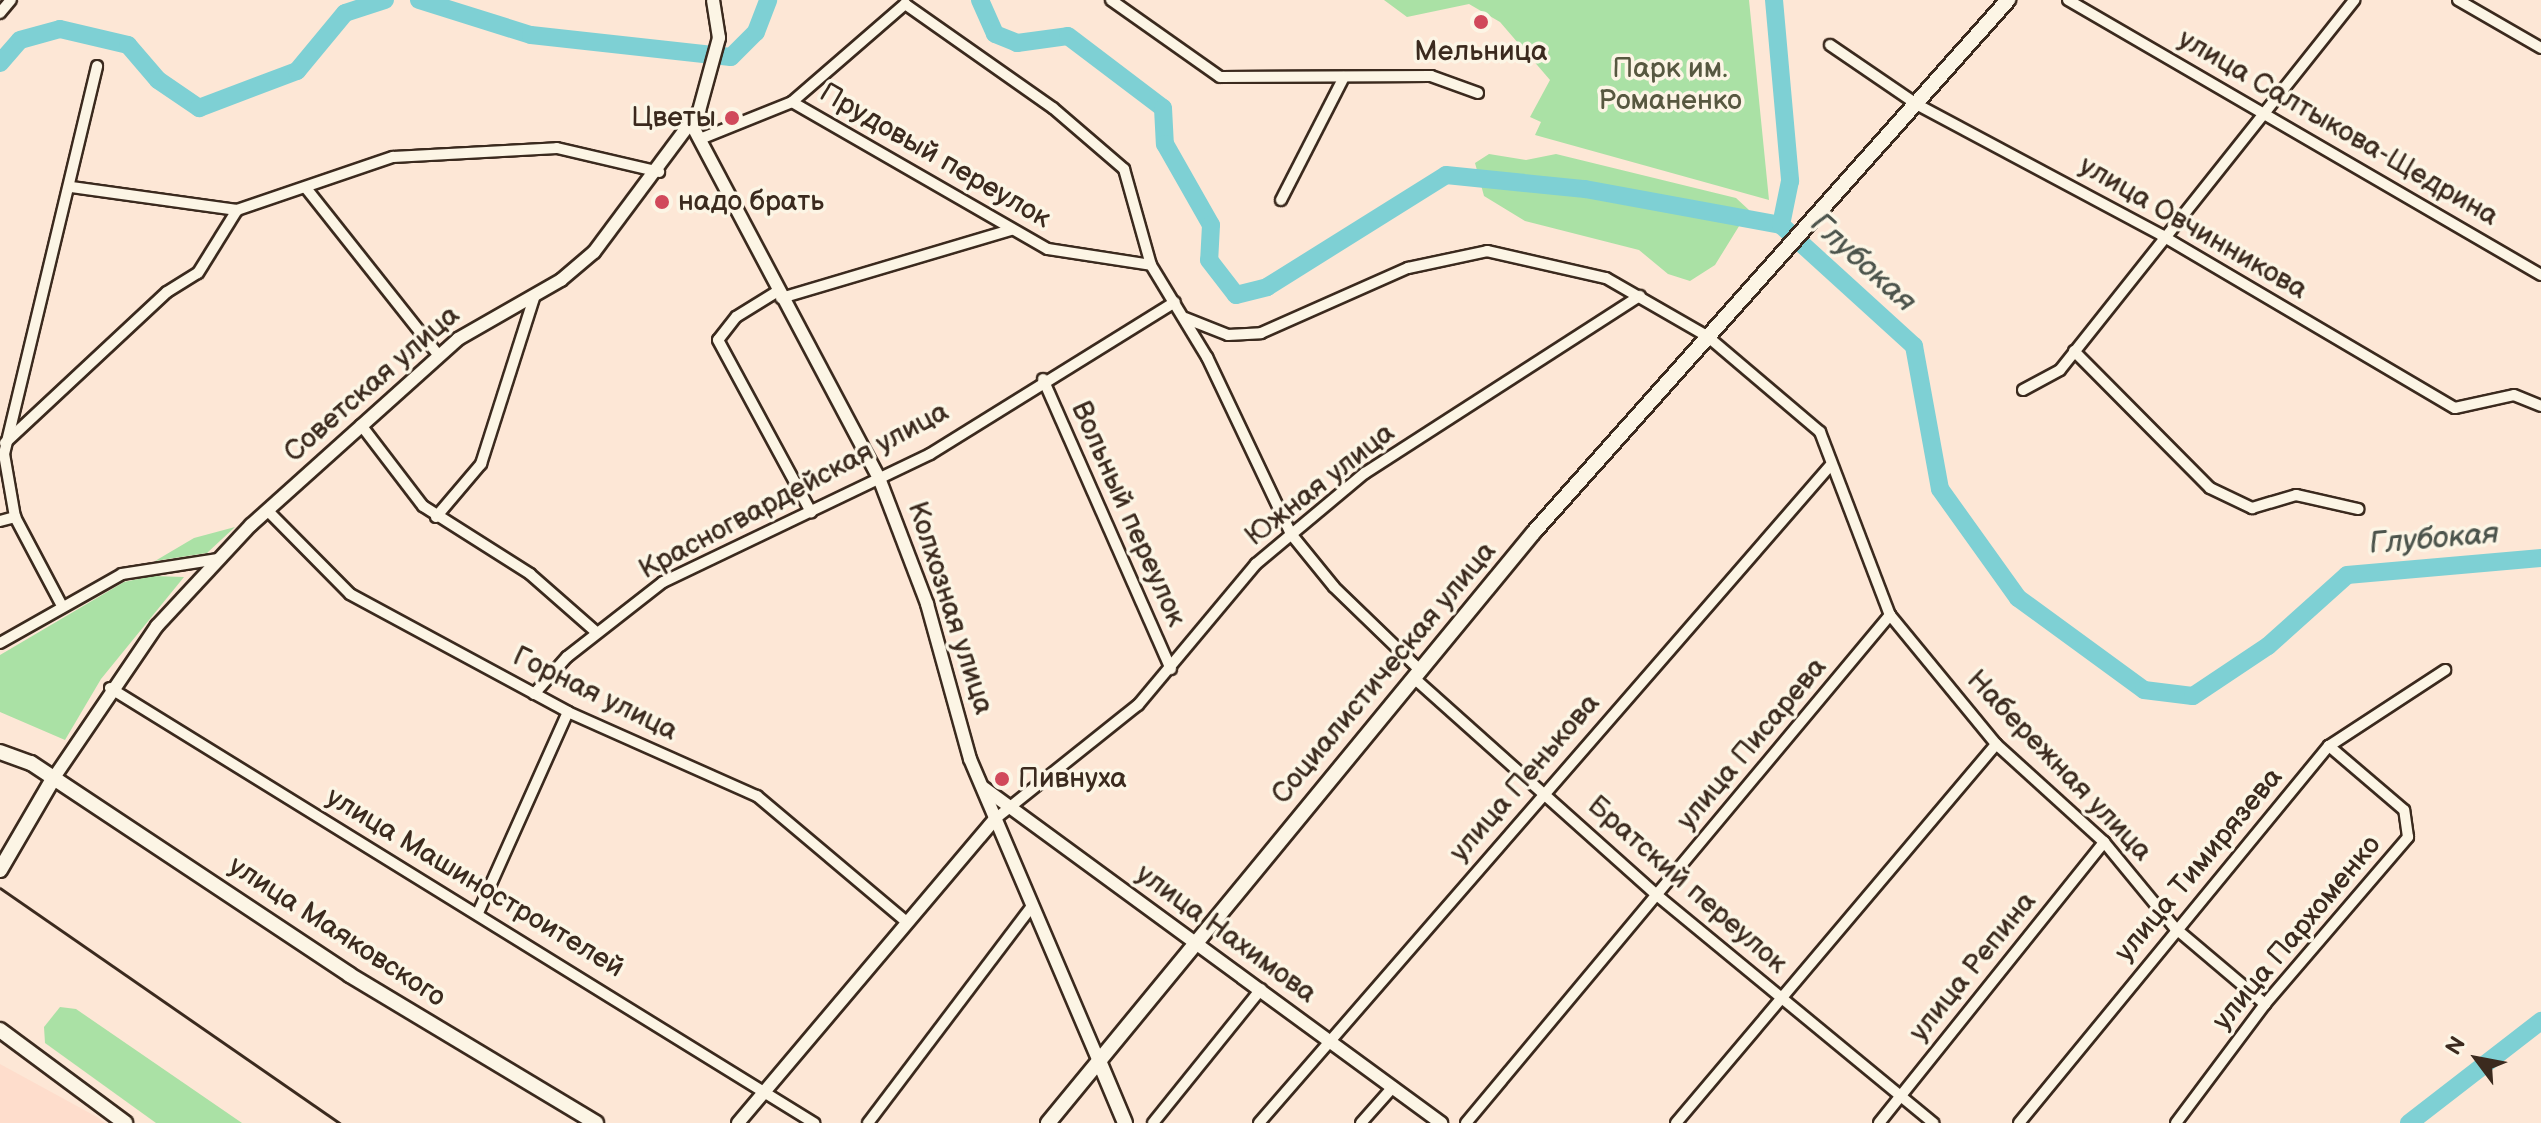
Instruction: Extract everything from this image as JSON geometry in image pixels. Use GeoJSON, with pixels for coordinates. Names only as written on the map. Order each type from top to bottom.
{"type":"FeatureCollection","features":[{"type":"Feature","properties":{"kind":"main road","name":"Социалистическая улица"},"geometry":{"type":"LineString","coordinates":[[1048,1123],[1417,674],[1769,264],[1918,105],[2008,0]]}},
{"type":"Feature","properties":{"kind":"main road","name":"улица Маяковского"},"geometry":{"type":"LineString","coordinates":[[0,752],[53,779],[350,975],[596,1123]]}},
{"type":"Feature","properties":{"kind":"main road","name":"Советская улица"},"geometry":{"type":"LineString","coordinates":[[0,870],[53,779]]}},
{"type":"Feature","properties":{"kind":"main road"},"geometry":{"type":"LineString","coordinates":[[0,1030],[125,1123]]}},
{"type":"Feature","properties":{"kind":"main road","name":"Колхозная улица"},"geometry":{"type":"LineString","coordinates":[[1099,1061],[1125,1123]]}},
{"type":"Feature","properties":{"kind":"street"},"geometry":{"type":"LineString","coordinates":[[0,13],[11,0]]}},
{"type":"Feature","properties":{"kind":"street","name":"Советская улица"},"geometry":{"type":"LineString","coordinates":[[53,779],[110,688],[218,559],[267,510],[439,356],[579,267],[660,172],[692,125],[714,75],[719,38],[713,0]]}},
{"type":"Feature","properties":{"kind":"street"},"geometry":{"type":"LineString","coordinates":[[1111,0],[1220,77],[1431,76],[1478,93]]}},
{"type":"Feature","properties":{"kind":"street","name":"улица Салтыкова-Щедрина"},"geometry":{"type":"LineString","coordinates":[[2068,0],[2541,275]]}},
{"type":"Feature","properties":{"kind":"street"},"geometry":{"type":"LineString","coordinates":[[2023,390],[2060,370],[2161,235],[2354,0]]}},
{"type":"Feature","properties":{"kind":"street"},"geometry":{"type":"LineString","coordinates":[[2458,0],[2541,48]]}},
{"type":"Feature","properties":{"kind":"street"},"geometry":{"type":"LineString","coordinates":[[700,139],[792,102],[905,4],[1116,160],[1129,182],[1151,265],[1175,302]]}},
{"type":"Feature","properties":{"kind":"street","name":"улица Овчинникова"},"geometry":{"type":"LineString","coordinates":[[1830,45],[1918,105],[2161,235],[2455,408],[2514,395],[2541,406]]}},
{"type":"Feature","properties":{"kind":"street"},"geometry":{"type":"LineString","coordinates":[[61,604],[15,517],[5,443],[71,187],[97,66]]}},
{"type":"Feature","properties":{"kind":"street"},"geometry":{"type":"LineString","coordinates":[[1281,200],[1344,77]]}},
{"type":"Feature","properties":{"kind":"street","name":"Прудовый переулок"},"geometry":{"type":"LineString","coordinates":[[792,102],[1011,230],[1069,254],[1151,265]]}},
{"type":"Feature","properties":{"kind":"street","name":"Колхозная улица"},"geometry":{"type":"LineString","coordinates":[[692,125],[879,478],[907,543],[981,787],[1099,1061]]}},
{"type":"Feature","properties":{"kind":"street"},"geometry":{"type":"LineString","coordinates":[[71,187],[237,210],[306,188],[370,161],[467,150],[557,148],[660,172]]}},
{"type":"Feature","properties":{"kind":"street"},"geometry":{"type":"LineString","coordinates":[[306,188],[439,356]]}},
{"type":"Feature","properties":{"kind":"street"},"geometry":{"type":"LineString","coordinates":[[5,443],[167,292],[198,273],[237,210]]}},
{"type":"Feature","properties":{"kind":"street"},"geometry":{"type":"LineString","coordinates":[[811,512],[718,340],[736,317],[780,294],[1011,230]]}},
{"type":"Feature","properties":{"kind":"street","name":"Набережная улица"},"geometry":{"type":"LineString","coordinates":[[1185,318],[1228,335],[1261,333],[1408,268],[1474,252],[1588,272],[1640,296],[1707,336],[1820,432],[1830,466],[1890,615],[1996,744],[2104,842],[2175,928],[2265,1004]]}},
{"type":"Feature","properties":{"kind":"street"},"geometry":{"type":"LineString","coordinates":[[436,517],[481,464],[535,295]]}},
{"type":"Feature","properties":{"kind":"street","name":"Южная улица"},"geometry":{"type":"LineString","coordinates":[[995,819],[1007,805],[1138,705],[1291,534],[1365,473],[1640,296]]}},
{"type":"Feature","properties":{"kind":"street","name":"Братский переулок"},"geometry":{"type":"LineString","coordinates":[[1175,302],[1291,534],[1334,587],[1417,674],[1658,896],[1933,1123]]}},
{"type":"Feature","properties":{"kind":"street","name":"Красногвардейская улица"},"geometry":{"type":"LineString","coordinates":[[534,694],[596,632],[663,582],[879,478],[1175,302]]}},
{"type":"Feature","properties":{"kind":"street"},"geometry":{"type":"LineString","coordinates":[[2074,351],[2210,488],[2252,508],[2296,495],[2358,509]]}},
{"type":"Feature","properties":{"kind":"street","name":"Вольный переулок"},"geometry":{"type":"LineString","coordinates":[[1043,379],[1171,669]]}},
{"type":"Feature","properties":{"kind":"street"},"geometry":{"type":"LineString","coordinates":[[361,425],[436,517],[456,521],[596,632]]}},
{"type":"Feature","properties":{"kind":"street","name":"улица Пенькова"},"geometry":{"type":"LineString","coordinates":[[1259,1123],[1830,466]]}},
{"type":"Feature","properties":{"kind":"street","name":"Горная улица"},"geometry":{"type":"LineString","coordinates":[[267,510],[350,594],[568,712],[757,796],[903,919]]}},
{"type":"Feature","properties":{"kind":"street"},"geometry":{"type":"LineString","coordinates":[[0,521],[15,517]]}},
{"type":"Feature","properties":{"kind":"street"},"geometry":{"type":"LineString","coordinates":[[0,643],[61,604],[143,567],[218,559]]}},
{"type":"Feature","properties":{"kind":"street","name":"улица Писарева"},"geometry":{"type":"LineString","coordinates":[[1466,1123],[1890,615]]}},
{"type":"Feature","properties":{"kind":"street","name":"улица Тимирязева"},"geometry":{"type":"LineString","coordinates":[[2019,1123],[2175,928],[2329,746],[2445,670]]}},
{"type":"Feature","properties":{"kind":"street","name":"улица Машиностроителей"},"geometry":{"type":"LineString","coordinates":[[110,688],[765,1088],[814,1123]]}},
{"type":"Feature","properties":{"kind":"street"},"geometry":{"type":"LineString","coordinates":[[478,913],[568,712]]}},
{"type":"Feature","properties":{"kind":"street"},"geometry":{"type":"LineString","coordinates":[[1676,1123],[1996,744]]}},
{"type":"Feature","properties":{"kind":"street","name":"улица Пархоменко"},"geometry":{"type":"LineString","coordinates":[[2176,1123],[2265,1004],[2411,825],[2404,810],[2329,746]]}},
{"type":"Feature","properties":{"kind":"street","name":"улица Нахимова"},"geometry":{"type":"LineString","coordinates":[[981,787],[1197,941],[1441,1123]]}},
{"type":"Feature","properties":{"kind":"street"},"geometry":{"type":"LineString","coordinates":[[738,1123],[903,919],[995,819]]}},
{"type":"Feature","properties":{"kind":"street","name":"улица Репина"},"geometry":{"type":"LineString","coordinates":[[1879,1123],[2104,842]]}},
{"type":"Feature","properties":{"kind":"street"},"geometry":{"type":"LineString","coordinates":[[868,1123],[1032,906]]}},
{"type":"Feature","properties":{"kind":"street"},"geometry":{"type":"LineString","coordinates":[[1153,1123],[1261,989]]}},
{"type":"Feature","properties":{"kind":"street"},"geometry":{"type":"LineString","coordinates":[[1361,1123],[1393,1087]]}},
{"type":"Feature","properties":{"kind":"shaded area"},"geometry":{"type":"Polygon","coordinates":[[[0,1064],[97,1117],[105,1123],[0,1123],[0,1064]]]}},
{"type":"Feature","properties":{"kind":"green space","name":"Парк им. Романенко"},"geometry":{"type":"Polygon","coordinates":[[[1384,0],[1749,0],[1769,200],[1535,135],[1541,122],[1530,117],[1550,80],[1500,22],[1469,4],[1407,17],[1384,0]]]}},
{"type":"Feature","properties":{"kind":"green space"},"geometry":{"type":"Polygon","coordinates":[[[1489,154],[1526,160],[1556,154],[1736,198],[1749,210],[1715,265],[1690,281],[1668,274],[1639,250],[1525,221],[1484,196],[1475,163],[1489,154]]]}},
{"type":"Feature","properties":{"kind":"green space"},"geometry":{"type":"Polygon","coordinates":[[[235,527],[207,553],[155,561],[194,538],[235,527]]]}},
{"type":"Feature","properties":{"kind":"green space"},"geometry":{"type":"Polygon","coordinates":[[[152,576],[184,577],[101,679],[65,740],[0,712],[0,655],[124,582],[152,576]]]}},
{"type":"Feature","properties":{"kind":"green space"},"geometry":{"type":"Polygon","coordinates":[[[60,1007],[76,1009],[242,1123],[156,1123],[45,1043],[44,1027],[60,1007]]]}},
{"type":"Feature","properties":{"kind":"waterway","name":"Глубокая"},"geometry":{"type":"LineString","coordinates":[[0,63],[20,40],[60,29],[128,45],[158,80],[199,108],[297,71],[345,13],[385,0]]}},
{"type":"Feature","properties":{"kind":"waterway","name":"Глубокая"},"geometry":{"type":"LineString","coordinates":[[419,0],[531,35],[731,57],[756,32],[768,0]]}},
{"type":"Feature","properties":{"kind":"waterway","name":"Глубокая"},"geometry":{"type":"LineString","coordinates":[[980,0],[995,34],[1017,43],[1068,36],[1163,108],[1165,144],[1211,225],[1209,260],[1236,295],[1267,287],[1446,175],[1585,189],[1781,225],[1914,346],[1940,489],[2018,598],[2144,690],[2193,696],[2268,646],[2347,575],[2541,558]]}},
{"type":"Feature","properties":{"kind":"waterway"},"geometry":{"type":"LineString","coordinates":[[1774,0],[1790,181],[1781,225]]}},
{"type":"Feature","properties":{"kind":"waterway","name":"Глубокая"},"geometry":{"type":"LineString","coordinates":[[2409,1123],[2541,1021]]}},
{"type":"Feature","properties":{"kind":"railway"},"geometry":{"type":"LineString","coordinates":[[0,888],[340,1123]]}},
{"type":"Feature","properties":{"kind":"place","name":"Мельница"},"geometry":{"type":"Point","coordinates":[1481,22]}},
{"type":"Feature","properties":{"kind":"place","name":"Цветы"},"geometry":{"type":"Point","coordinates":[732,118]}},
{"type":"Feature","properties":{"kind":"place","name":"надо брать"},"geometry":{"type":"Point","coordinates":[662,202]}},
{"type":"Feature","properties":{"kind":"place","name":"Пивнуха"},"geometry":{"type":"Point","coordinates":[1002,779]}}]}
